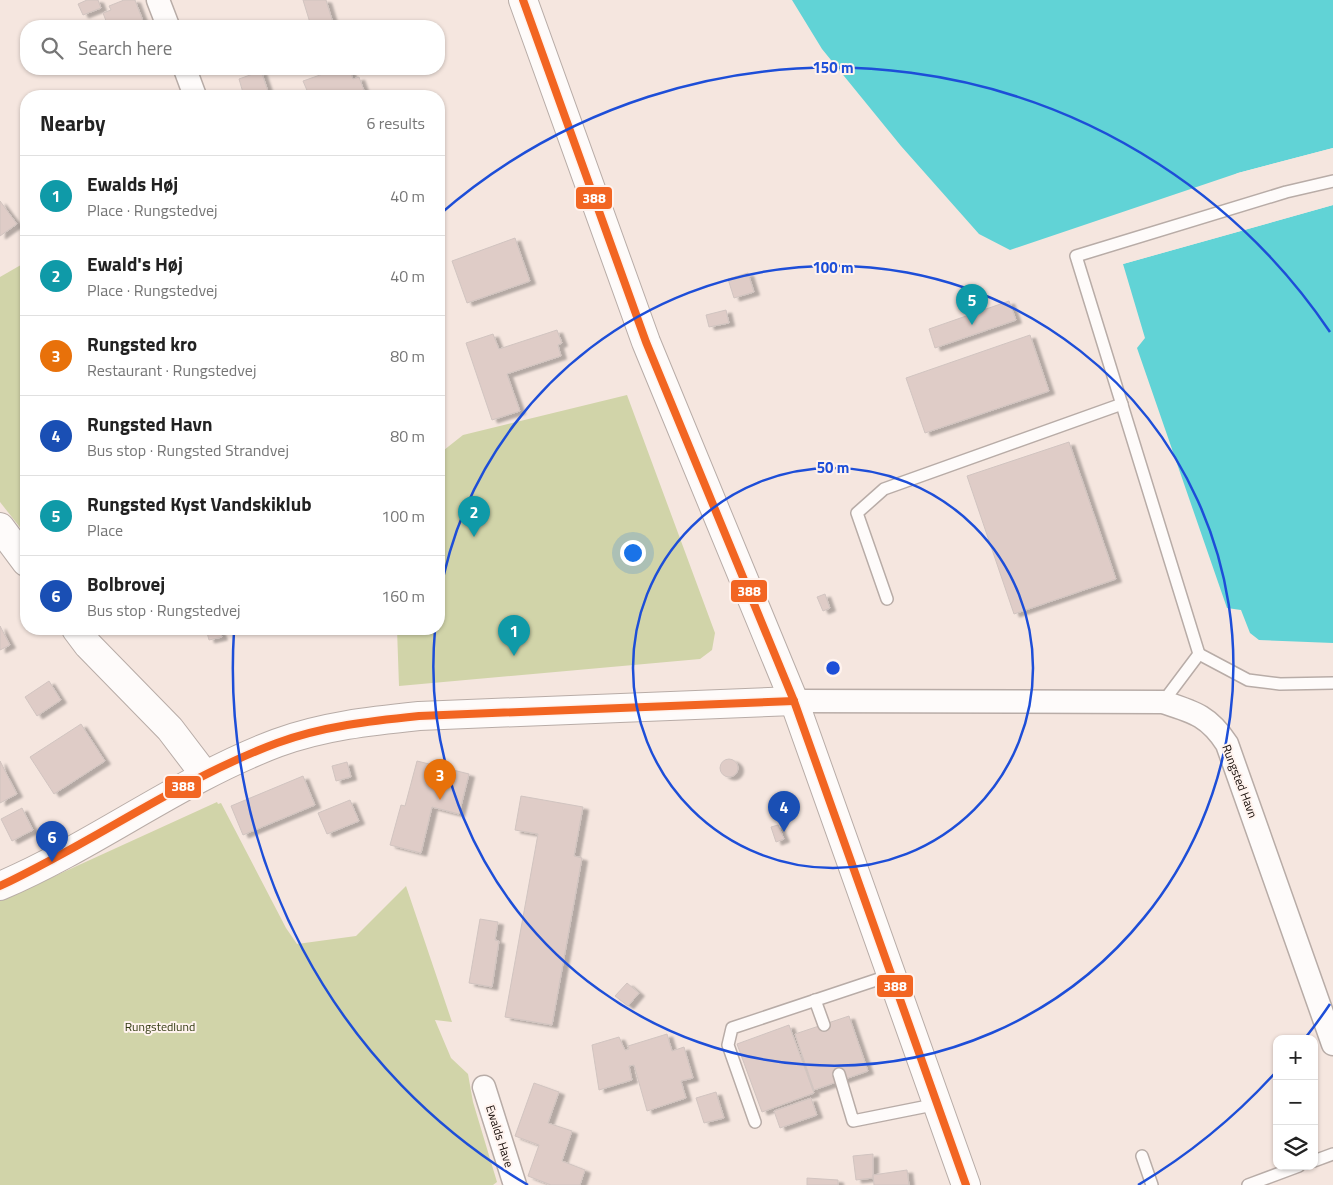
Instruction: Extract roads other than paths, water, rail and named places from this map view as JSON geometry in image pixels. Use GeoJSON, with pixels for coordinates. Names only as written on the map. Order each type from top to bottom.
{"type":"FeatureCollection","features":[{"type":"Feature","properties":{"kind":"main road"},"geometry":{"type":"LineString","coordinates":[[523,0],[646,342],[794,701],[966,1185]]}},
{"type":"Feature","properties":{"kind":"main road"},"geometry":{"type":"LineString","coordinates":[[0,527],[20,554]]}},
{"type":"Feature","properties":{"kind":"main road"},"geometry":{"type":"LineString","coordinates":[[80,635],[170,729],[205,775]]}},
{"type":"Feature","properties":{"kind":"main road"},"geometry":{"type":"LineString","coordinates":[[0,886],[36,870],[205,775],[278,743],[326,729],[365,721],[456,715],[794,701]]}},
{"type":"Feature","properties":{"kind":"street"},"geometry":{"type":"LineString","coordinates":[[158,0],[166,20]]}},
{"type":"Feature","properties":{"kind":"street"},"geometry":{"type":"LineString","coordinates":[[187,75],[193,90]]}},
{"type":"Feature","properties":{"kind":"street","name":"Rungsted Havn"},"geometry":{"type":"LineString","coordinates":[[794,701],[1163,702],[1198,713],[1216,726],[1227,744],[1333,1044]]}},
{"type":"Feature","properties":{"kind":"street","name":"Ewalds Have"},"geometry":{"type":"LineString","coordinates":[[484,1087],[516,1185]]}},
{"type":"Feature","properties":{"kind":"lane"},"geometry":{"type":"LineString","coordinates":[[1333,181],[1286,192],[1076,256],[1199,654],[1248,680],[1280,684],[1333,683]]}},
{"type":"Feature","properties":{"kind":"lane"},"geometry":{"type":"LineString","coordinates":[[886,599],[857,513],[884,489],[1122,404]]}},
{"type":"Feature","properties":{"kind":"lane"},"geometry":{"type":"LineString","coordinates":[[1163,702],[1199,654]]}},
{"type":"Feature","properties":{"kind":"lane"},"geometry":{"type":"LineString","coordinates":[[755,1122],[728,1045],[732,1028],[891,975]]}},
{"type":"Feature","properties":{"kind":"lane"},"geometry":{"type":"LineString","coordinates":[[815,1000],[824,1025]]}},
{"type":"Feature","properties":{"kind":"lane"},"geometry":{"type":"LineString","coordinates":[[840,1074],[854,1121],[938,1104]]}},
{"type":"Feature","properties":{"kind":"lane"},"geometry":{"type":"LineString","coordinates":[[1318,1160],[1333,1154]]}},
{"type":"Feature","properties":{"kind":"lane"},"geometry":{"type":"LineString","coordinates":[[1142,1156],[1152,1185]]}},
{"type":"Feature","properties":{"kind":"lane"},"geometry":{"type":"LineString","coordinates":[[1248,1185],[1288,1170]]}},
{"type":"Feature","properties":{"kind":"water"},"geometry":{"type":"Polygon","coordinates":[[[792,0],[1333,0],[1333,148],[1238,173],[1010,250],[979,234],[901,146],[822,49],[792,0]]]}},
{"type":"Feature","properties":{"kind":"water"},"geometry":{"type":"Polygon","coordinates":[[[1333,205],[1333,643],[1259,640],[1250,633],[1241,610],[1227,608],[1137,348],[1145,338],[1123,264],[1333,205]]]}},
{"type":"Feature","properties":{"kind":"place","name":"Rungsted Kyst Vandskiklub"},"geometry":{"type":"Point","coordinates":[972,325]}},
{"type":"Feature","properties":{"kind":"place","name":"Ewald's Høj"},"geometry":{"type":"Point","coordinates":[474,537]}},
{"type":"Feature","properties":{"kind":"place","name":"Ewalds Høj"},"geometry":{"type":"Point","coordinates":[514,656]}},
{"type":"Feature","properties":{"kind":"place","name":"Rungsted kro"},"geometry":{"type":"Point","coordinates":[440,800]}},
{"type":"Feature","properties":{"kind":"place","name":"Rungsted Havn"},"geometry":{"type":"Point","coordinates":[784,832]}},
{"type":"Feature","properties":{"kind":"place","name":"Bolbrovej"},"geometry":{"type":"Point","coordinates":[52,862]}},
{"type":"Feature","properties":{"kind":"park label","name":"Rungstedlund"},"geometry":{"type":"Point","coordinates":[160,1026]}}]}
